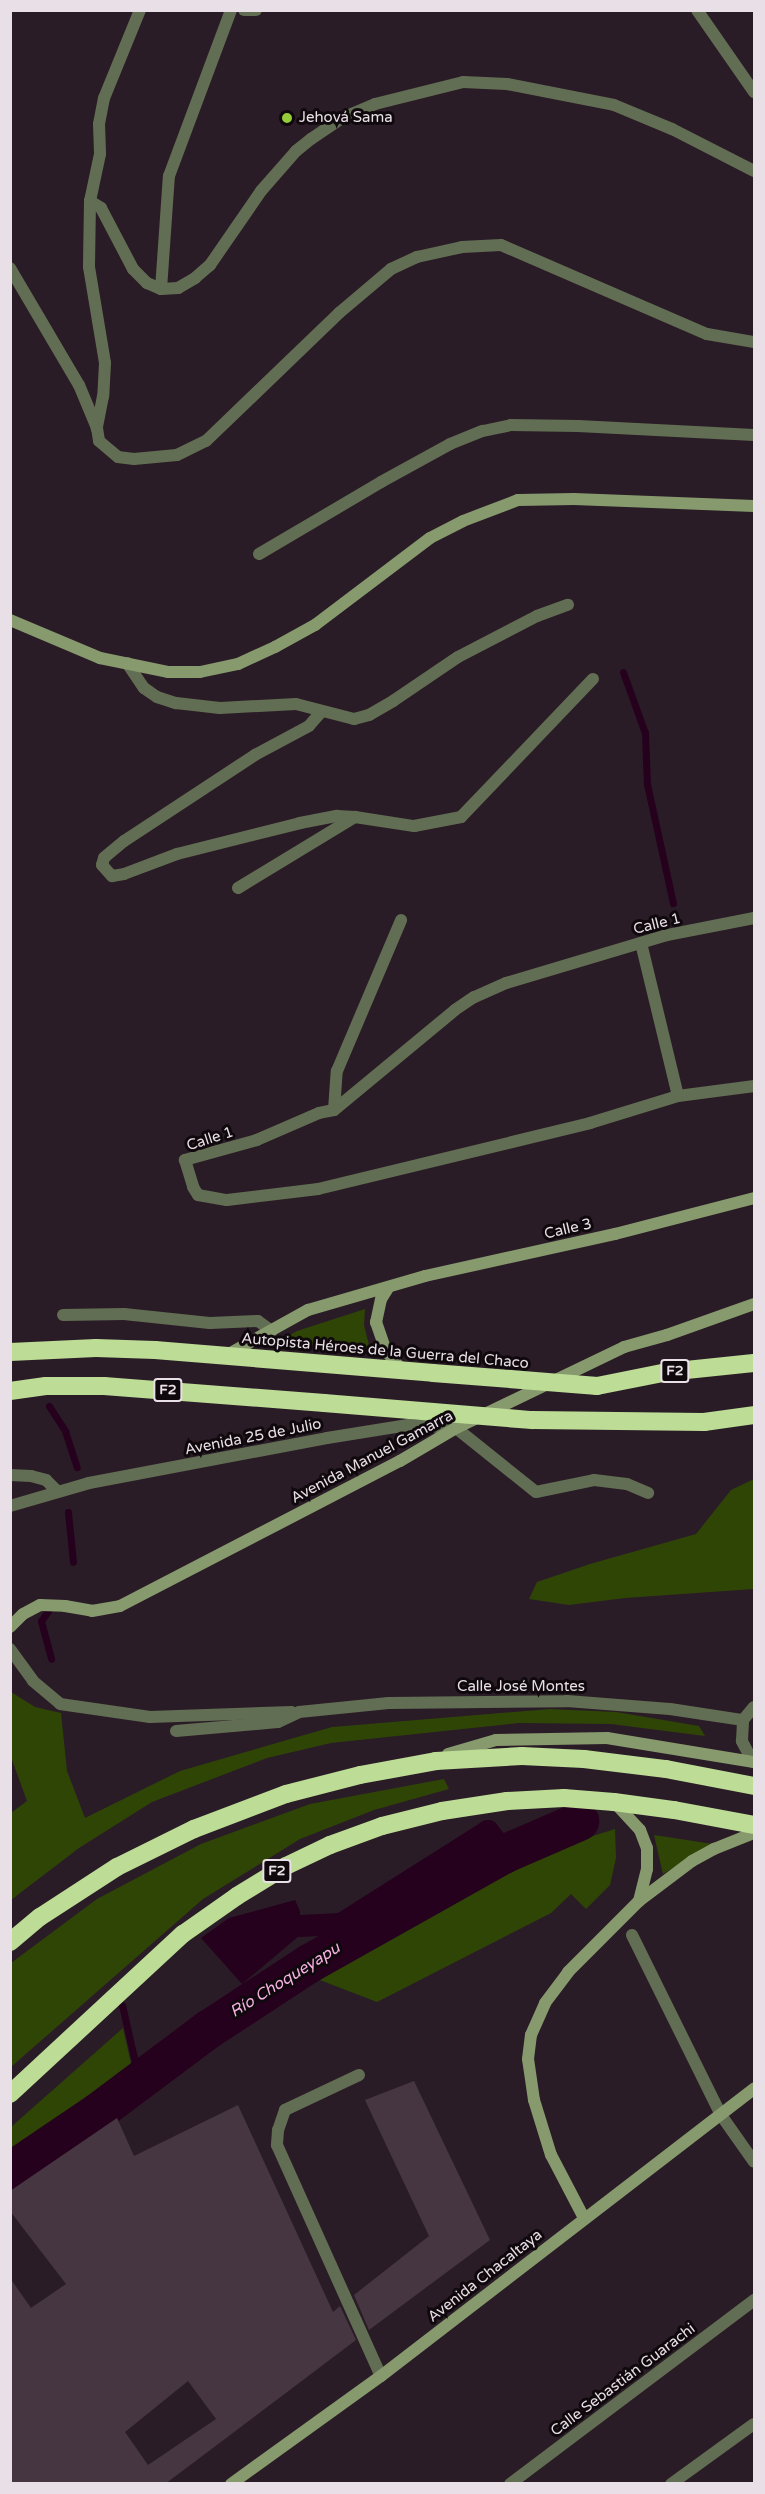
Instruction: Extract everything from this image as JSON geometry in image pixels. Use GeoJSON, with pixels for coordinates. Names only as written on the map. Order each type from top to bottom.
{"type":"FeatureCollection","features":[{"type":"Feature","properties":{"kind":"highway","name":"Autopista Héroes de la Guerra del Chaco"},"geometry":{"type":"LineString","coordinates":[[10,1353],[96,1348],[597,1386],[667,1372],[754,1363]]}},
{"type":"Feature","properties":{"kind":"highway","name":"F2"},"geometry":{"type":"LineString","coordinates":[[10,1391],[46,1386],[104,1386],[532,1420],[704,1422],[754,1415]]}},
{"type":"Feature","properties":{"kind":"highway"},"geometry":{"type":"LineString","coordinates":[[10,1942],[40,1917],[117,1868],[194,1829],[286,1794],[407,1767],[436,1761],[522,1756],[584,1759],[666,1769],[754,1786]]}},
{"type":"Feature","properties":{"kind":"highway","name":"F2"},"geometry":{"type":"LineString","coordinates":[[10,2094],[183,1934],[237,1896],[286,1866],[330,1845],[382,1826],[442,1811],[507,1801],[564,1798],[674,1810],[754,1826]]}},
{"type":"Feature","properties":{"kind":"street"},"geometry":{"type":"LineString","coordinates":[[97,428],[103,396],[105,363],[88,267],[90,201],[100,154],[99,124],[104,98],[140,10]]}},
{"type":"Feature","properties":{"kind":"street"},"geometry":{"type":"LineString","coordinates":[[161,289],[169,176],[231,10]]}},
{"type":"Feature","properties":{"kind":"street"},"geometry":{"type":"LineString","coordinates":[[244,10],[256,10]]}},
{"type":"Feature","properties":{"kind":"street"},"geometry":{"type":"LineString","coordinates":[[697,10],[754,92]]}},
{"type":"Feature","properties":{"kind":"street"},"geometry":{"type":"LineString","coordinates":[[90,201],[101,208],[133,269],[147,284],[161,289],[178,288],[195,278],[210,265],[261,191],[296,151],[311,139],[342,118],[375,104],[463,82],[507,84],[614,105],[672,129],[754,171]]}},
{"type":"Feature","properties":{"kind":"street"},"geometry":{"type":"LineString","coordinates":[[10,268],[79,385],[97,428],[99,441],[117,457],[160,457],[189,451],[206,441],[339,313],[391,269],[417,257],[462,247],[501,245],[707,334],[754,342]]}},
{"type":"Feature","properties":{"kind":"street"},"geometry":{"type":"LineString","coordinates":[[259,554],[381,482],[450,444],[483,430],[512,425],[567,426],[754,435]]}},
{"type":"Feature","properties":{"kind":"street"},"geometry":{"type":"LineString","coordinates":[[10,620],[75,649],[168,672],[200,672],[238,664],[315,625],[430,538],[463,521],[518,500],[574,499],[754,506]]}},
{"type":"Feature","properties":{"kind":"street"},"geometry":{"type":"LineString","coordinates":[[127,663],[144,688],[157,697],[176,703],[220,708],[296,704],[354,719],[369,715],[458,657],[537,616],[568,606]]}},
{"type":"Feature","properties":{"kind":"street"},"geometry":{"type":"LineString","coordinates":[[321,712],[309,726],[255,755],[124,841],[104,858],[102,865],[112,876],[124,874],[177,854],[300,823],[338,816],[414,825],[461,817],[593,679]]}},
{"type":"Feature","properties":{"kind":"street"},"geometry":{"type":"LineString","coordinates":[[238,888],[355,817]]}},
{"type":"Feature","properties":{"kind":"street","name":"Calle 1"},"geometry":{"type":"LineString","coordinates":[[754,918],[667,935],[506,983],[474,998],[436,1024],[334,1110],[319,1113],[257,1140],[185,1160],[193,1187],[198,1195],[227,1200],[318,1189],[590,1123],[678,1096],[754,1086]]}},
{"type":"Feature","properties":{"kind":"street"},"geometry":{"type":"LineString","coordinates":[[334,1110],[338,1071],[401,920]]}},
{"type":"Feature","properties":{"kind":"street"},"geometry":{"type":"LineString","coordinates":[[641,943],[678,1096]]}},
{"type":"Feature","properties":{"kind":"street","name":"Calle 3"},"geometry":{"type":"LineString","coordinates":[[225,1356],[308,1310],[425,1276],[615,1234],[754,1198]]}},
{"type":"Feature","properties":{"kind":"street"},"geometry":{"type":"LineString","coordinates":[[388,1288],[381,1299],[376,1322],[386,1351],[402,1370]]}},
{"type":"Feature","properties":{"kind":"street","name":"Avenida Manuel Gamarra"},"geometry":{"type":"LineString","coordinates":[[10,1627],[23,1614],[40,1605],[65,1606],[92,1611],[120,1606],[400,1461],[456,1428],[624,1347],[667,1335],[754,1304]]}},
{"type":"Feature","properties":{"kind":"street"},"geometry":{"type":"LineString","coordinates":[[63,1315],[124,1314],[210,1323],[258,1321],[272,1331]]}},
{"type":"Feature","properties":{"kind":"street","name":"Avenida 25 de Julio"},"geometry":{"type":"LineString","coordinates":[[10,1506],[89,1483],[327,1438],[408,1425],[456,1428]]}},
{"type":"Feature","properties":{"kind":"street"},"geometry":{"type":"LineString","coordinates":[[456,1428],[536,1492],[594,1480],[627,1484],[648,1493]]}},
{"type":"Feature","properties":{"kind":"street"},"geometry":{"type":"LineString","coordinates":[[10,1475],[31,1476],[46,1480],[57,1491]]}},
{"type":"Feature","properties":{"kind":"street","name":"Calle José Montes"},"geometry":{"type":"LineString","coordinates":[[10,1649],[33,1681],[60,1704],[150,1717],[298,1712],[389,1703],[567,1701],[670,1709],[743,1720]]}},
{"type":"Feature","properties":{"kind":"street"},"geometry":{"type":"LineString","coordinates":[[754,1707],[743,1720],[741,1741],[754,1762]]}},
{"type":"Feature","properties":{"kind":"street","name":"Calle José Montes"},"geometry":{"type":"LineString","coordinates":[[176,1731],[278,1722],[298,1712]]}},
{"type":"Feature","properties":{"kind":"street"},"geometry":{"type":"LineString","coordinates":[[407,1767],[496,1740],[607,1738],[754,1762]]}},
{"type":"Feature","properties":{"kind":"street"},"geometry":{"type":"LineString","coordinates":[[614,1802],[640,1830],[647,1848],[647,1869],[639,1901]]}},
{"type":"Feature","properties":{"kind":"street"},"geometry":{"type":"LineString","coordinates":[[584,2218],[551,2155],[534,2100],[528,2059],[531,2035],[545,2003],[568,1972],[639,1901],[692,1861],[754,1833]]}},
{"type":"Feature","properties":{"kind":"street"},"geometry":{"type":"LineString","coordinates":[[632,1935],[721,2115],[754,2162]]}},
{"type":"Feature","properties":{"kind":"street"},"geometry":{"type":"LineString","coordinates":[[358,2075],[285,2110],[278,2130],[277,2145],[381,2376]]}},
{"type":"Feature","properties":{"kind":"street","name":"Avenida Chacaltaya"},"geometry":{"type":"LineString","coordinates":[[231,2484],[381,2376],[754,2089]]}},
{"type":"Feature","properties":{"kind":"street","name":"Calle Sebastián Guarachi"},"geometry":{"type":"LineString","coordinates":[[510,2484],[754,2300]]}},
{"type":"Feature","properties":{"kind":"street"},"geometry":{"type":"LineString","coordinates":[[671,2484],[754,2424]]}},
{"type":"Feature","properties":{"kind":"green space"},"geometry":{"type":"Polygon","coordinates":[[[365,1309],[364,1325],[370,1349],[283,1343],[283,1339],[297,1331],[365,1309]]]}},
{"type":"Feature","properties":{"kind":"green space"},"geometry":{"type":"Polygon","coordinates":[[[754,1479],[754,1589],[625,1598],[569,1605],[529,1599],[537,1582],[590,1564],[696,1534],[731,1490],[754,1479]]]}},
{"type":"Feature","properties":{"kind":"green space"},"geometry":{"type":"Polygon","coordinates":[[[11,1692],[35,1707],[61,1713],[67,1771],[85,1818],[180,1771],[332,1727],[550,1709],[616,1712],[699,1726],[705,1736],[611,1724],[519,1723],[331,1743],[267,1758],[152,1802],[79,1848],[11,1900],[11,1813],[27,1801],[11,1757],[11,1692]]]}},
{"type":"Feature","properties":{"kind":"green space"},"geometry":{"type":"Polygon","coordinates":[[[444,1779],[449,1789],[374,1810],[300,1839],[203,1899],[11,2067],[11,1963],[97,1899],[201,1844],[310,1804],[444,1779]]]}},
{"type":"Feature","properties":{"kind":"green space"},"geometry":{"type":"Polygon","coordinates":[[[615,1829],[616,1858],[610,1885],[586,1909],[571,1894],[551,1913],[377,2002],[312,1977],[500,1872],[558,1847],[615,1829]]]}},
{"type":"Feature","properties":{"kind":"green space"},"geometry":{"type":"Polygon","coordinates":[[[654,1835],[713,1844],[663,1874],[654,1835]]]}},
{"type":"Feature","properties":{"kind":"green space"},"geometry":{"type":"Polygon","coordinates":[[[123,2028],[137,2090],[11,2176],[11,2127],[123,2028]]]}},
{"type":"Feature","properties":{"kind":"shaded area"},"geometry":{"type":"Polygon","coordinates":[[[295,1900],[300,1911],[299,1936],[242,1984],[201,1938],[229,1918],[295,1900]]]}},
{"type":"Feature","properties":{"kind":"building"},"geometry":{"type":"Polygon","coordinates":[[[414,2081],[490,2240],[369,2330],[354,2295],[429,2236],[365,2100],[414,2081]]]}},
{"type":"Feature","properties":{"kind":"building"},"geometry":{"type":"Polygon","coordinates":[[[238,2105],[333,2312],[340,2306],[356,2340],[165,2484],[10,2484],[10,2278],[31,2308],[66,2284],[10,2211],[10,2191],[117,2118],[134,2156],[238,2105]],[[188,2381],[125,2432],[148,2465],[216,2419],[188,2381]]]}},
{"type":"Feature","properties":{"kind":"waterway"},"geometry":{"type":"LineString","coordinates":[[623,672],[645,733],[647,784],[673,903]]}},
{"type":"Feature","properties":{"kind":"waterway"},"geometry":{"type":"LineString","coordinates":[[49,1406],[65,1431],[77,1467]]}},
{"type":"Feature","properties":{"kind":"waterway"},"geometry":{"type":"LineString","coordinates":[[68,1512],[73,1562]]}},
{"type":"Feature","properties":{"kind":"waterway"},"geometry":{"type":"LineString","coordinates":[[48,1611],[41,1621],[51,1659]]}},
{"type":"Feature","properties":{"kind":"waterway","name":"Río Choqueyapu"},"geometry":{"type":"LineString","coordinates":[[10,2171],[97,2112],[208,2029],[309,1963],[505,1853],[579,1821]]}},
{"type":"Feature","properties":{"kind":"waterway"},"geometry":{"type":"LineString","coordinates":[[300,1926],[341,1924],[488,1831],[505,1853]]}},
{"type":"Feature","properties":{"kind":"waterway"},"geometry":{"type":"LineString","coordinates":[[122,2005],[139,2080]]}},
{"type":"Feature","properties":{"kind":"place","name":"Jehová Sama"},"geometry":{"type":"Point","coordinates":[287,118]}}]}
